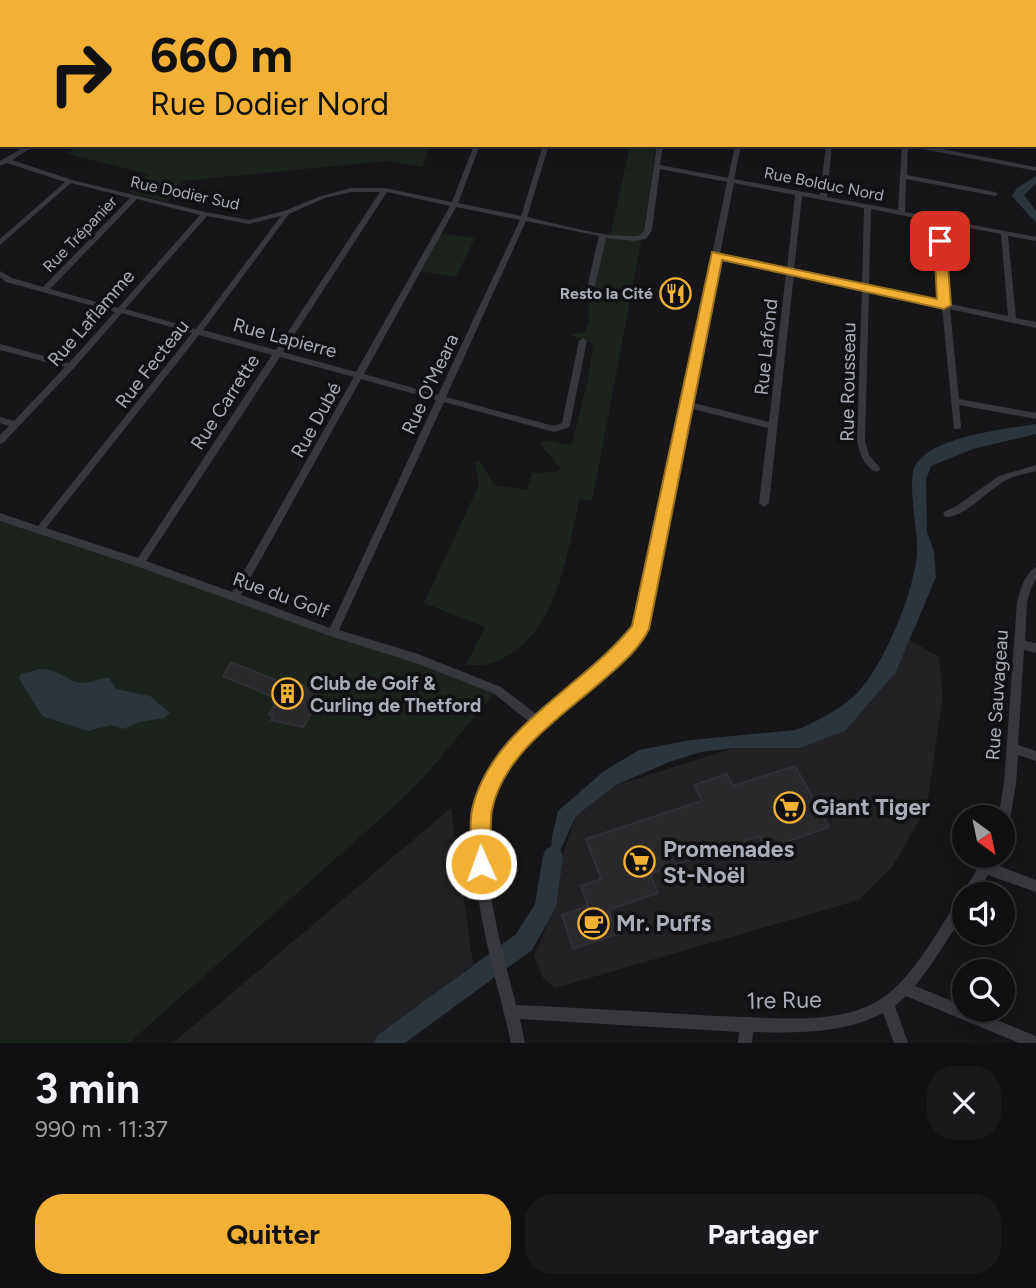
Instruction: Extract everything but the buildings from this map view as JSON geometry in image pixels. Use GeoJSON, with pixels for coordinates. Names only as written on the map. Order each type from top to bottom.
{"type":"FeatureCollection","features":[{"type":"Feature","properties":{"kind":"street"},"geometry":{"type":"LineString","coordinates":[[4,162],[30,147]]}},
{"type":"Feature","properties":{"kind":"street","name":"Rue Dubé"},"geometry":{"type":"LineString","coordinates":[[235,597],[454,205],[476,147]]}},
{"type":"Feature","properties":{"kind":"street","name":"Rue O'Meara"},"geometry":{"type":"LineString","coordinates":[[333,633],[523,220],[545,147]]}},
{"type":"Feature","properties":{"kind":"street"},"geometry":{"type":"LineString","coordinates":[[656,166],[660,147]]}},
{"type":"Feature","properties":{"kind":"street"},"geometry":{"type":"LineString","coordinates":[[518,1043],[481,864],[482,812],[488,789],[505,760],[540,723],[619,656],[640,629],[738,147]]}},
{"type":"Feature","properties":{"kind":"street"},"geometry":{"type":"LineString","coordinates":[[823,198],[829,147]]}},
{"type":"Feature","properties":{"kind":"street"},"geometry":{"type":"LineString","coordinates":[[901,213],[902,176],[907,147]]}},
{"type":"Feature","properties":{"kind":"street"},"geometry":{"type":"LineString","coordinates":[[918,147],[1036,169]]}},
{"type":"Feature","properties":{"kind":"street","name":"Rue Dodier Sud"},"geometry":{"type":"LineString","coordinates":[[4,162],[135,197],[249,222],[286,213],[323,197],[351,190],[385,190],[523,220],[634,239],[646,234],[656,166]]}},
{"type":"Feature","properties":{"kind":"street","name":"Rue Bolduc Nord"},"geometry":{"type":"LineString","coordinates":[[656,166],[1036,239]]}},
{"type":"Feature","properties":{"kind":"street"},"geometry":{"type":"LineString","coordinates":[[902,176],[995,194]]}},
{"type":"Feature","properties":{"kind":"street"},"geometry":{"type":"LineString","coordinates":[[0,243],[70,181]]}},
{"type":"Feature","properties":{"kind":"street","name":"Rue Carrette"},"geometry":{"type":"LineString","coordinates":[[140,563],[276,351],[385,190]]}},
{"type":"Feature","properties":{"kind":"street","name":"Rue Lafond"},"geometry":{"type":"LineString","coordinates":[[764,503],[799,193]]}},
{"type":"Feature","properties":{"kind":"street","name":"Rue Trépanier"},"geometry":{"type":"LineString","coordinates":[[45,290],[135,197]]}},
{"type":"Feature","properties":{"kind":"street","name":"Rue Rousseau"},"geometry":{"type":"LineString","coordinates":[[868,207],[861,441],[865,456],[876,469]]}},
{"type":"Feature","properties":{"kind":"street","name":"Rue Fecteau"},"geometry":{"type":"LineString","coordinates":[[39,531],[198,331],[286,213]]}},
{"type":"Feature","properties":{"kind":"street","name":"Rue Laflamme"},"geometry":{"type":"LineString","coordinates":[[0,441],[71,366],[205,214]]}},
{"type":"Feature","properties":{"kind":"street"},"geometry":{"type":"LineString","coordinates":[[938,220],[957,427]]}},
{"type":"Feature","properties":{"kind":"street"},"geometry":{"type":"LineString","coordinates":[[1004,233],[1012,320]]}},
{"type":"Feature","properties":{"kind":"street"},"geometry":{"type":"LineString","coordinates":[[592,284],[603,235]]}},
{"type":"Feature","properties":{"kind":"street"},"geometry":{"type":"LineString","coordinates":[[716,255],[1036,325]]}},
{"type":"Feature","properties":{"kind":"street","name":"Rue Lapierre"},"geometry":{"type":"LineString","coordinates":[[0,273],[9,280],[554,429],[564,428],[566,425],[583,341]]}},
{"type":"Feature","properties":{"kind":"street"},"geometry":{"type":"LineString","coordinates":[[0,347],[71,366]]}},
{"type":"Feature","properties":{"kind":"street"},"geometry":{"type":"LineString","coordinates":[[955,401],[1036,416]]}},
{"type":"Feature","properties":{"kind":"street"},"geometry":{"type":"LineString","coordinates":[[686,404],[773,426]]}},
{"type":"Feature","properties":{"kind":"street"},"geometry":{"type":"LineString","coordinates":[[0,420],[15,424]]}},
{"type":"Feature","properties":{"kind":"street"},"geometry":{"type":"LineString","coordinates":[[948,513],[958,510],[1002,478],[1034,472]]}},
{"type":"Feature","properties":{"kind":"street","name":"Rue du Golf"},"geometry":{"type":"LineString","coordinates":[[0,517],[140,563],[333,633],[418,659],[497,690],[540,723]]}},
{"type":"Feature","properties":{"kind":"street","name":"Rue Sauvageau"},"geometry":{"type":"LineString","coordinates":[[1006,805],[1022,602],[1027,585],[1036,571]]}},
{"type":"Feature","properties":{"kind":"street"},"geometry":{"type":"LineString","coordinates":[[1020,644],[1036,648]]}},
{"type":"Feature","properties":{"kind":"street"},"geometry":{"type":"LineString","coordinates":[[1012,748],[1036,756]]}},
{"type":"Feature","properties":{"kind":"street"},"geometry":{"type":"LineString","coordinates":[[1001,868],[1036,886]]}},
{"type":"Feature","properties":{"kind":"street"},"geometry":{"type":"LineString","coordinates":[[952,920],[903,988],[1036,1043]]}},
{"type":"Feature","properties":{"kind":"street","name":"1re Rue"},"geometry":{"type":"LineString","coordinates":[[512,1012],[746,1024],[831,1022],[871,1012],[887,1004],[903,988]]}},
{"type":"Feature","properties":{"kind":"street"},"geometry":{"type":"LineString","coordinates":[[887,1004],[901,1043]]}},
{"type":"Feature","properties":{"kind":"street"},"geometry":{"type":"LineString","coordinates":[[745,1043],[746,1024]]}},
{"type":"Feature","properties":{"kind":"shaded area"},"geometry":{"type":"Polygon","coordinates":[[[76,147],[430,147],[422,167],[387,161],[182,181],[167,202],[129,192],[148,174],[67,154],[76,147]]]}},
{"type":"Feature","properties":{"kind":"shaded area"},"geometry":{"type":"Polygon","coordinates":[[[630,147],[656,147],[643,232],[592,501],[580,499],[555,594],[545,616],[531,636],[514,651],[492,663],[466,665],[485,627],[424,603],[479,485],[475,461],[480,461],[494,485],[527,490],[532,473],[557,472],[561,469],[539,443],[548,441],[572,444],[588,380],[593,346],[588,341],[570,335],[585,332],[589,323],[589,302],[579,290],[582,286],[595,286],[605,238],[610,238],[630,147]]]}},
{"type":"Feature","properties":{"kind":"shaded area"},"geometry":{"type":"Polygon","coordinates":[[[1036,176],[1036,184],[1024,195],[1036,211],[1036,223],[1012,196],[1017,188],[1036,176]]]}},
{"type":"Feature","properties":{"kind":"shaded area"},"geometry":{"type":"Polygon","coordinates":[[[439,233],[475,238],[456,277],[418,271],[439,233]]]}},
{"type":"Feature","properties":{"kind":"shaded area"},"geometry":{"type":"Polygon","coordinates":[[[1036,424],[1036,434],[973,449],[931,466],[926,480],[927,532],[934,552],[936,577],[896,672],[845,731],[800,748],[735,748],[701,752],[669,762],[616,785],[576,816],[549,875],[552,837],[558,811],[604,771],[639,750],[691,740],[796,730],[830,714],[853,697],[869,678],[889,644],[912,583],[917,549],[912,492],[916,464],[925,454],[954,440],[989,431],[1036,424]]]}},
{"type":"Feature","properties":{"kind":"shaded area"},"geometry":{"type":"Polygon","coordinates":[[[0,517],[497,690],[424,777],[399,802],[129,1043],[0,1043],[0,517]]]}},
{"type":"Feature","properties":{"kind":"shaded area"},"geometry":{"type":"Polygon","coordinates":[[[910,640],[939,657],[943,694],[927,806],[893,866],[859,900],[555,988],[543,978],[534,956],[545,930],[555,878],[576,816],[616,785],[735,748],[800,748],[896,672],[910,640]]]}},
{"type":"Feature","properties":{"kind":"shaded area"},"geometry":{"type":"Polygon","coordinates":[[[40,669],[55,672],[80,683],[109,678],[116,689],[150,696],[170,713],[164,718],[140,722],[123,729],[111,725],[88,731],[42,716],[19,678],[21,674],[40,669]]]}},
{"type":"Feature","properties":{"kind":"shaded area"},"geometry":{"type":"Polygon","coordinates":[[[451,808],[473,964],[375,1043],[173,1043],[451,808]]]}},
{"type":"Feature","properties":{"kind":"waterway"},"geometry":{"type":"LineString","coordinates":[[386,1043],[524,942],[545,907],[553,856]]}},
{"type":"Feature","properties":{"kind":"place","name":"Resto la Cité"},"geometry":{"type":"Point","coordinates":[676,293]}},
{"type":"Feature","properties":{"kind":"place","name":"Club de Golf & Curling de Thetford"},"geometry":{"type":"Point","coordinates":[287,694]}},
{"type":"Feature","properties":{"kind":"place","name":"Giant Tiger"},"geometry":{"type":"Point","coordinates":[789,807]}},
{"type":"Feature","properties":{"kind":"place","name":"Promenades St-Noël"},"geometry":{"type":"Point","coordinates":[640,862]}},
{"type":"Feature","properties":{"kind":"place","name":"Mr. Puffs"},"geometry":{"type":"Point","coordinates":[593,923]}},
{"type":"Feature","properties":{"kind":"route"},"geometry":{"type":"LineString","coordinates":[[481,864],[482,812],[488,789],[505,760],[540,723],[619,656],[640,629],[716,255],[944,305],[940,241]]}}]}
